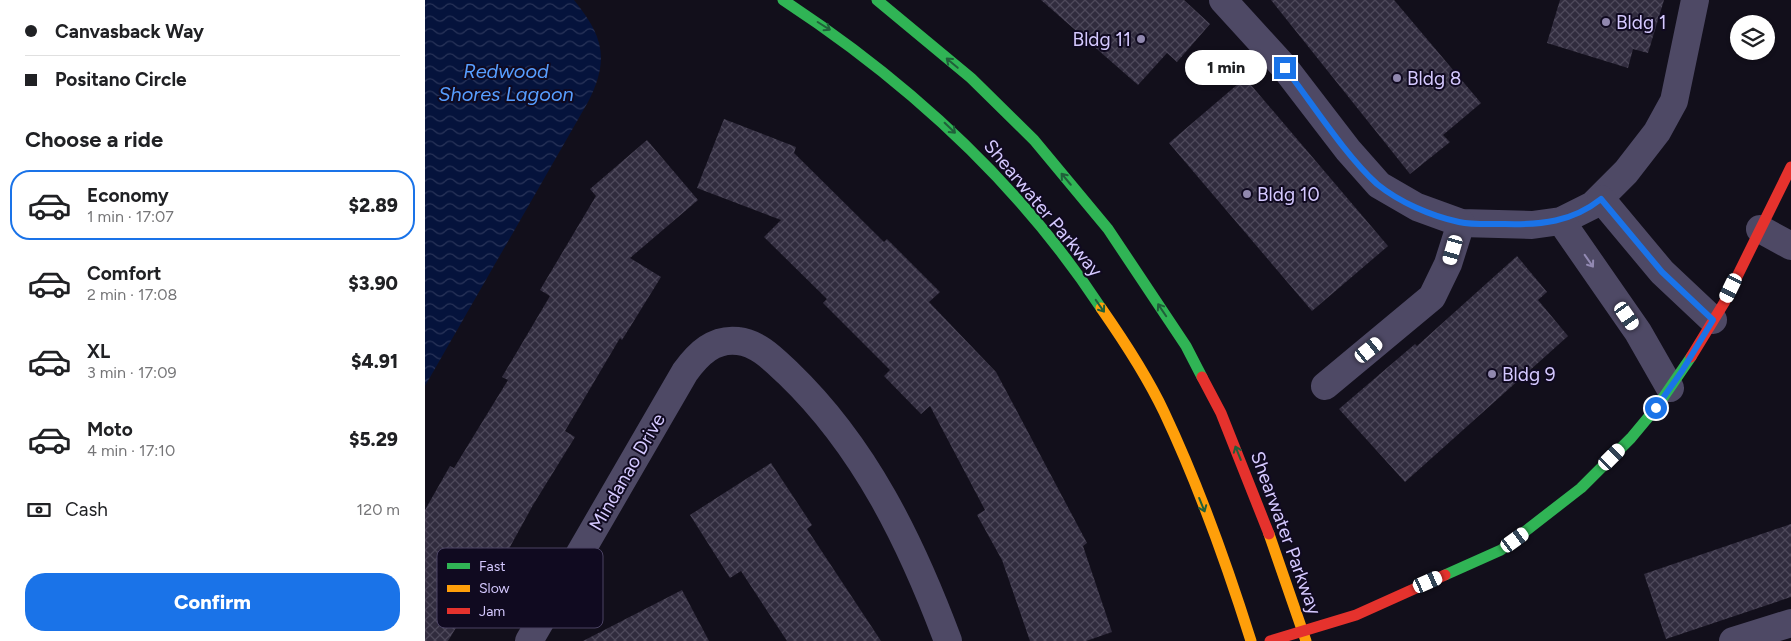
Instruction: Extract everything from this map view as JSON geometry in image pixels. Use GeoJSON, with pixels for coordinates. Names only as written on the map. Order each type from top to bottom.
{"type":"FeatureCollection","features":[{"type":"Feature","properties":{"kind":"main road","name":"Shearwater Parkway"},"geometry":{"type":"LineString","coordinates":[[783,0],[834,32],[931,110],[992,169],[1066,258],[1118,333],[1163,412],[1229,571],[1251,641]]}},
{"type":"Feature","properties":{"kind":"main road","name":"Shearwater Parkway"},"geometry":{"type":"LineString","coordinates":[[877,0],[971,78],[1034,140],[1113,237],[1186,346],[1221,413],[1263,516],[1305,635]]}},
{"type":"Feature","properties":{"kind":"main road"},"geometry":{"type":"LineString","coordinates":[[1270,641],[1305,635],[1356,615],[1501,550],[1558,508],[1581,488],[1631,438],[1670,388],[1724,303],[1791,167]]}},
{"type":"Feature","properties":{"kind":"street"},"geometry":{"type":"LineString","coordinates":[[1223,0],[1285,68],[1368,176],[1391,193],[1417,207],[1461,222],[1532,225],[1561,221],[1583,211],[1601,199],[1652,138],[1671,109],[1695,0]]}},
{"type":"Feature","properties":{"kind":"street"},"geometry":{"type":"LineString","coordinates":[[1601,199],[1662,272],[1713,320]]}},
{"type":"Feature","properties":{"kind":"street"},"geometry":{"type":"LineString","coordinates":[[1561,221],[1638,332],[1670,388]]}},
{"type":"Feature","properties":{"kind":"street"},"geometry":{"type":"LineString","coordinates":[[1325,386],[1432,297],[1449,264],[1461,222]]}},
{"type":"Feature","properties":{"kind":"street"},"geometry":{"type":"LineString","coordinates":[[1760,229],[1791,246]]}},
{"type":"Feature","properties":{"kind":"street","name":"Mindanao Drive"},"geometry":{"type":"LineString","coordinates":[[583,548],[685,372],[704,351],[723,342],[737,341],[750,344],[773,360],[802,387],[858,456],[900,527],[924,576],[948,641]]}},
{"type":"Feature","properties":{"kind":"street"},"geometry":{"type":"LineString","coordinates":[[1733,641],[1791,623]]}},
{"type":"Feature","properties":{"kind":"street","name":"Mindanao Drive"},"geometry":{"type":"LineString","coordinates":[[529,641],[537,628]]}},
{"type":"Feature","properties":{"kind":"water","name":"Redwood Shores Lagoon"},"geometry":{"type":"Polygon","coordinates":[[[425,0],[574,0],[592,25],[600,48],[601,60],[595,87],[588,102],[425,386],[425,0]]]}},
{"type":"Feature","properties":{"kind":"building","name":"Bldg 11"},"geometry":{"type":"Polygon","coordinates":[[[1041,0],[1184,0],[1210,24],[1177,62],[1167,53],[1138,85],[1041,0]]]}},
{"type":"Feature","properties":{"kind":"building","name":"Bldg 8"},"geometry":{"type":"Polygon","coordinates":[[[1271,0],[1394,0],[1481,103],[1443,135],[1450,142],[1410,174],[1271,0]]]}},
{"type":"Feature","properties":{"kind":"building","name":"Bldg 1"},"geometry":{"type":"Polygon","coordinates":[[[1560,0],[1664,0],[1648,53],[1633,49],[1628,68],[1547,43],[1560,0]]]}},
{"type":"Feature","properties":{"kind":"building","name":"Bldg 10"},"geometry":{"type":"Polygon","coordinates":[[[1245,78],[1388,246],[1312,311],[1169,143],[1245,78]]]}},
{"type":"Feature","properties":{"kind":"building"},"geometry":{"type":"Polygon","coordinates":[[[724,119],[796,147],[794,153],[884,242],[887,239],[940,292],[929,302],[996,372],[1087,543],[1083,546],[1112,632],[1086,641],[1030,641],[1002,560],[977,515],[985,510],[930,406],[921,414],[884,376],[890,370],[823,303],[827,299],[764,237],[781,220],[697,188],[724,119]]]}},
{"type":"Feature","properties":{"kind":"building"},"geometry":{"type":"Polygon","coordinates":[[[647,140],[698,200],[630,258],[661,277],[622,340],[620,338],[565,431],[575,437],[533,505],[509,548],[437,548],[437,628],[456,628],[448,641],[425,641],[425,510],[450,466],[454,468],[508,380],[502,377],[550,296],[540,290],[596,196],[590,189],[647,140]]]}},
{"type":"Feature","properties":{"kind":"building","name":"Bldg 9"},"geometry":{"type":"Polygon","coordinates":[[[1517,256],[1547,292],[1538,300],[1568,336],[1405,482],[1339,409],[1415,344],[1417,346],[1517,256]]]}},
{"type":"Feature","properties":{"kind":"building"},"geometry":{"type":"Polygon","coordinates":[[[771,463],[812,525],[807,529],[881,641],[787,641],[741,571],[730,578],[690,515],[771,463]]]}},
{"type":"Feature","properties":{"kind":"building"},"geometry":{"type":"Polygon","coordinates":[[[1791,524],[1791,597],[1666,639],[1644,574],[1791,524]]]}},
{"type":"Feature","properties":{"kind":"building"},"geometry":{"type":"Polygon","coordinates":[[[682,590],[709,641],[583,641],[682,590]]]}},
{"type":"Feature","properties":{"kind":"traffic: fast"},"geometry":{"type":"LineString","coordinates":[[783,0],[874,65],[958,137],[1034,218],[1069,262],[1101,308]]}},
{"type":"Feature","properties":{"kind":"traffic: fast"},"geometry":{"type":"LineString","coordinates":[[877,0],[971,78],[1034,140],[1108,229],[1186,346],[1202,377]]}},
{"type":"Feature","properties":{"kind":"traffic: fast"},"geometry":{"type":"LineString","coordinates":[[1445,575],[1501,550],[1581,488],[1631,438],[1656,408],[1691,357]]}},
{"type":"Feature","properties":{"kind":"traffic: slow"},"geometry":{"type":"LineString","coordinates":[[1101,308],[1143,372],[1177,439],[1211,525],[1251,641]]}},
{"type":"Feature","properties":{"kind":"traffic: slow"},"geometry":{"type":"LineString","coordinates":[[1269,534],[1306,641]]}},
{"type":"Feature","properties":{"kind":"traffic: jam"},"geometry":{"type":"LineString","coordinates":[[1691,357],[1724,303],[1791,167]]}},
{"type":"Feature","properties":{"kind":"traffic: jam"},"geometry":{"type":"LineString","coordinates":[[1202,377],[1221,413],[1269,534]]}},
{"type":"Feature","properties":{"kind":"traffic: jam"},"geometry":{"type":"LineString","coordinates":[[1270,641],[1356,615],[1445,575]]}},
{"type":"Feature","properties":{"kind":"place","name":"Bldg 1"},"geometry":{"type":"Point","coordinates":[1606,22]}},
{"type":"Feature","properties":{"kind":"place","name":"Bldg 11"},"geometry":{"type":"Point","coordinates":[1141,39]}},
{"type":"Feature","properties":{"kind":"place","name":"Bldg 8"},"geometry":{"type":"Point","coordinates":[1397,78]}},
{"type":"Feature","properties":{"kind":"place","name":"Bldg 10"},"geometry":{"type":"Point","coordinates":[1247,194]}},
{"type":"Feature","properties":{"kind":"place","name":"Bldg 9"},"geometry":{"type":"Point","coordinates":[1492,374]}},
{"type":"Feature","properties":{"kind":"route"},"geometry":{"type":"LineString","coordinates":[[1285,68],[1368,176],[1397,197],[1417,207],[1461,222],[1532,225],[1561,221],[1574,216],[1601,199],[1662,272],[1713,320],[1682,371],[1656,408]]}}]}
